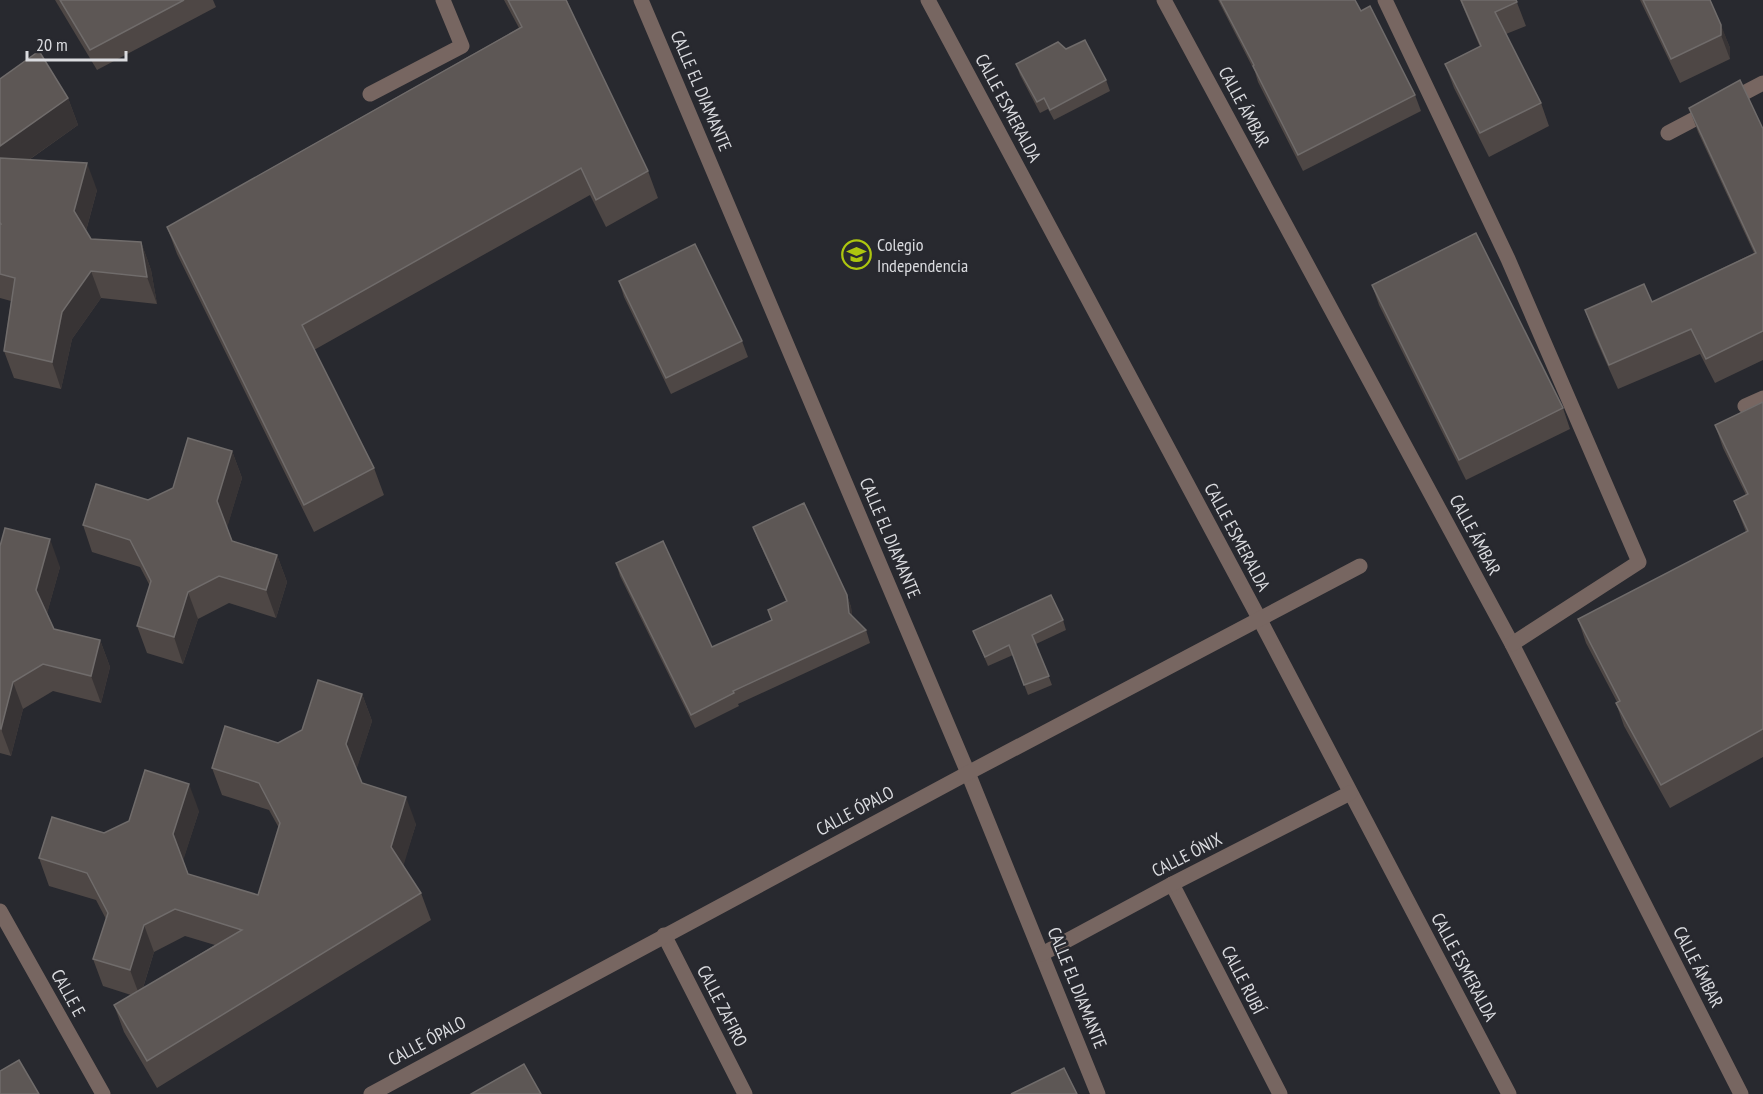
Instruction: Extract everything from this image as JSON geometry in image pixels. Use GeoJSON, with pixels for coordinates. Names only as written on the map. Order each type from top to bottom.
{"type":"FeatureCollection","features":[{"type":"Feature","properties":{"kind":"street"},"geometry":{"type":"LineString","coordinates":[[370,94],[462,46],[443,0]]}},
{"type":"Feature","properties":{"kind":"street","name":"CALLE EL DIAMANTE"},"geometry":{"type":"LineString","coordinates":[[641,0],[968,773],[1098,1094]]}},
{"type":"Feature","properties":{"kind":"street","name":"CALLE ESMERALDA"},"geometry":{"type":"LineString","coordinates":[[928,0],[1260,620],[1509,1094]]}},
{"type":"Feature","properties":{"kind":"street","name":"CALLE ÁMBAR"},"geometry":{"type":"LineString","coordinates":[[1164,0],[1512,644],[1741,1094]]}},
{"type":"Feature","properties":{"kind":"street"},"geometry":{"type":"LineString","coordinates":[[1385,0],[1508,259],[1639,562],[1512,644]]}},
{"type":"Feature","properties":{"kind":"street"},"geometry":{"type":"LineString","coordinates":[[1668,133],[1763,83]]}},
{"type":"Feature","properties":{"kind":"street"},"geometry":{"type":"LineString","coordinates":[[1745,406],[1763,398]]}},
{"type":"Feature","properties":{"kind":"street","name":"CALLE ÓPALO"},"geometry":{"type":"LineString","coordinates":[[371,1094],[664,935],[1360,566]]}},
{"type":"Feature","properties":{"kind":"street","name":"CALLE ÓNIX"},"geometry":{"type":"LineString","coordinates":[[1042,954],[1172,884],[1350,793]]}},
{"type":"Feature","properties":{"kind":"street","name":"CALLE RUBÍ"},"geometry":{"type":"LineString","coordinates":[[1172,884],[1280,1094]]}},
{"type":"Feature","properties":{"kind":"street","name":"CALLE E"},"geometry":{"type":"LineString","coordinates":[[0,911],[103,1094]]}},
{"type":"Feature","properties":{"kind":"street","name":"CALLE ZAFIRO"},"geometry":{"type":"LineString","coordinates":[[664,935],[745,1094]]}},
{"type":"Feature","properties":{"kind":"building"},"geometry":{"type":"Polygon","coordinates":[[[60,0],[184,0],[90,50],[60,0]]]}},
{"type":"Feature","properties":{"kind":"building"},"geometry":{"type":"Polygon","coordinates":[[[508,0],[566,0],[648,171],[596,200],[581,168],[302,325],[374,468],[304,505],[167,227],[522,27],[508,0]]]}},
{"type":"Feature","properties":{"kind":"building"},"geometry":{"type":"Polygon","coordinates":[[[1220,0],[1355,0],[1361,11],[1370,6],[1415,95],[1298,155],[1220,0]]]}},
{"type":"Feature","properties":{"kind":"building"},"geometry":{"type":"Polygon","coordinates":[[[1461,0],[1516,0],[1517,2],[1495,12],[1541,103],[1480,133],[1445,64],[1481,46],[1461,0]]]}},
{"type":"Feature","properties":{"kind":"building"},"geometry":{"type":"Polygon","coordinates":[[[1643,0],[1710,0],[1721,25],[1721,35],[1671,59],[1643,0]]]}},
{"type":"Feature","properties":{"kind":"building"},"geometry":{"type":"Polygon","coordinates":[[[1085,40],[1106,80],[1050,110],[1044,98],[1037,102],[1016,64],[1058,42],[1066,49],[1085,40]]]}},
{"type":"Feature","properties":{"kind":"building"},"geometry":{"type":"Polygon","coordinates":[[[39,51],[68,98],[0,146],[0,79],[39,51]]]}},
{"type":"Feature","properties":{"kind":"building"},"geometry":{"type":"Polygon","coordinates":[[[1740,80],[1763,129],[1763,331],[1706,359],[1691,329],[1609,365],[1585,310],[1644,284],[1652,302],[1756,253],[1689,108],[1740,80]]]}},
{"type":"Feature","properties":{"kind":"building"},"geometry":{"type":"Polygon","coordinates":[[[0,158],[87,163],[74,211],[91,239],[141,242],[147,277],[91,271],[62,312],[52,362],[4,351],[15,278],[0,274],[0,158]]]}},
{"type":"Feature","properties":{"kind":"building"},"geometry":{"type":"Polygon","coordinates":[[[1476,233],[1563,408],[1459,460],[1372,285],[1476,233]]]}},
{"type":"Feature","properties":{"kind":"building"},"geometry":{"type":"Polygon","coordinates":[[[695,244],[742,341],[666,378],[619,281],[695,244]]]}},
{"type":"Feature","properties":{"kind":"building"},"geometry":{"type":"Polygon","coordinates":[[[1763,402],[1763,729],[1661,785],[1616,703],[1620,701],[1578,619],[1748,531],[1734,501],[1748,494],[1715,425],[1763,402]]]}},
{"type":"Feature","properties":{"kind":"building"},"geometry":{"type":"Polygon","coordinates":[[[188,438],[232,451],[217,501],[232,541],[277,555],[266,590],[219,576],[188,592],[174,637],[137,626],[151,581],[130,540],[83,525],[96,484],[148,500],[173,488],[188,438]]]}},
{"type":"Feature","properties":{"kind":"building"},"geometry":{"type":"Polygon","coordinates":[[[804,503],[847,595],[849,613],[866,630],[733,691],[734,693],[691,715],[616,563],[663,541],[712,647],[772,620],[768,610],[787,601],[753,527],[804,503]]]}},
{"type":"Feature","properties":{"kind":"building"},"geometry":{"type":"Polygon","coordinates":[[[5,528],[50,539],[36,590],[54,629],[100,640],[91,676],[43,664],[13,682],[1,729],[0,546],[5,528]]]}},
{"type":"Feature","properties":{"kind":"building"},"geometry":{"type":"Polygon","coordinates":[[[1051,595],[1063,620],[1032,635],[1049,676],[1024,685],[1009,645],[985,657],[973,631],[1051,595]]]}},
{"type":"Feature","properties":{"kind":"building"},"geometry":{"type":"Polygon","coordinates":[[[318,680],[362,694],[346,744],[362,783],[406,797],[391,847],[421,893],[147,1061],[114,1005],[242,930],[175,909],[144,925],[130,970],[93,959],[108,913],[87,873],[39,858],[52,817],[104,833],[129,821],[145,770],[189,784],[173,834],[188,874],[258,895],[280,823],[259,783],[212,768],[225,726],[278,743],[302,730],[318,680]]]}},
{"type":"Feature","properties":{"kind":"building"},"geometry":{"type":"Polygon","coordinates":[[[19,1060],[39,1094],[0,1094],[0,1071],[19,1060]]]}},
{"type":"Feature","properties":{"kind":"building"},"geometry":{"type":"Polygon","coordinates":[[[524,1064],[541,1094],[471,1094],[524,1064]]]}},
{"type":"Feature","properties":{"kind":"building"},"geometry":{"type":"Polygon","coordinates":[[[1064,1068],[1077,1094],[1011,1094],[1064,1068]]]}},
{"type":"Feature","properties":{"kind":"place","name":"Colegio Independencia"},"geometry":{"type":"Point","coordinates":[856,255]}}]}
